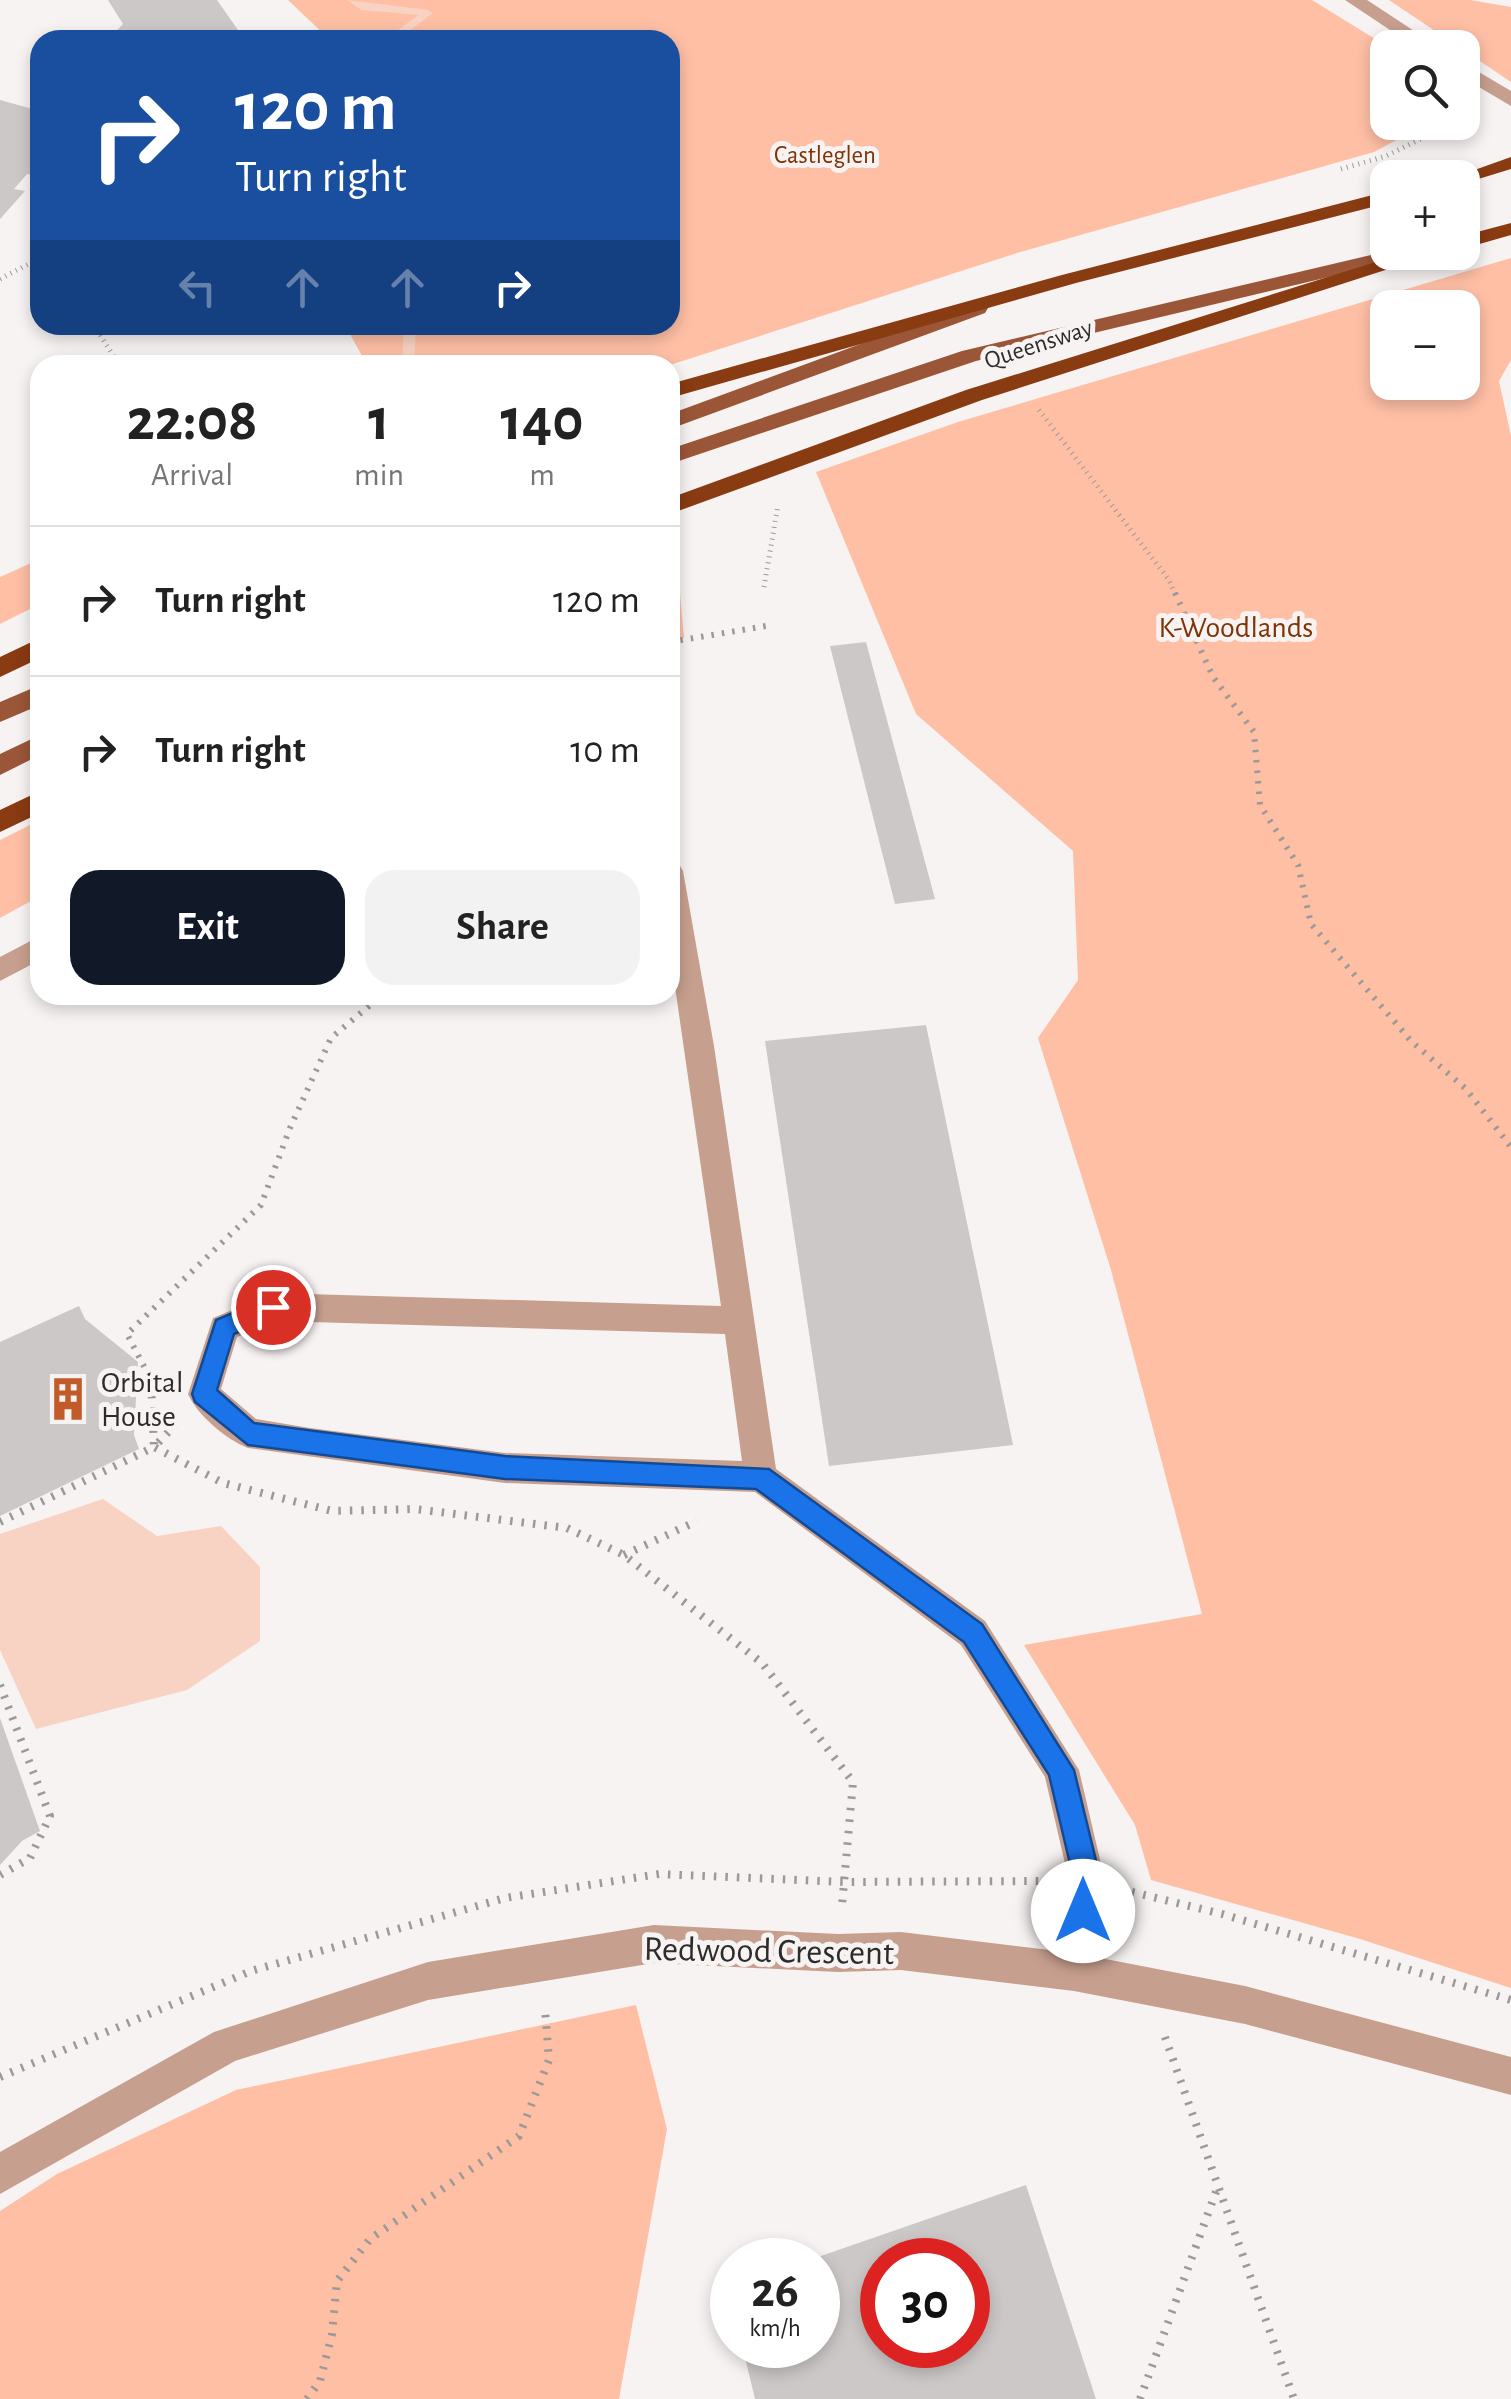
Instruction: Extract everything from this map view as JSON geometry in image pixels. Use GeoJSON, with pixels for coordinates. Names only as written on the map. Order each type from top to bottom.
{"type":"FeatureCollection","features":[{"type":"Feature","properties":{"kind":"highway"},"geometry":{"type":"LineString","coordinates":[[1480,172],[1511,163]]}},
{"type":"Feature","properties":{"kind":"highway","name":"Queensway"},"geometry":{"type":"LineString","coordinates":[[680,388],[1370,203]]}},
{"type":"Feature","properties":{"kind":"highway"},"geometry":{"type":"LineString","coordinates":[[1480,236],[1505,230]]}},
{"type":"Feature","properties":{"kind":"highway","name":"Queensway"},"geometry":{"type":"LineString","coordinates":[[680,502],[992,390],[1374,270]]}},
{"type":"Feature","properties":{"kind":"highway"},"geometry":{"type":"LineString","coordinates":[[0,668],[30,653]]}},
{"type":"Feature","properties":{"kind":"highway"},"geometry":{"type":"LineString","coordinates":[[0,822],[30,806]]}},
{"type":"Feature","properties":{"kind":"main road","name":"Queensway"},"geometry":{"type":"LineString","coordinates":[[680,454],[970,356],[1370,261]]}},
{"type":"Feature","properties":{"kind":"main road","name":"Queensway"},"geometry":{"type":"LineString","coordinates":[[680,418],[1000,300]]}},
{"type":"Feature","properties":{"kind":"main road"},"geometry":{"type":"LineString","coordinates":[[0,713],[30,699]]}},
{"type":"Feature","properties":{"kind":"main road"},"geometry":{"type":"LineString","coordinates":[[0,765],[30,749]]}},
{"type":"Feature","properties":{"kind":"street"},"geometry":{"type":"LineString","coordinates":[[1354,0],[1403,30]]}},
{"type":"Feature","properties":{"kind":"street"},"geometry":{"type":"LineString","coordinates":[[1480,80],[1511,100]]}},
{"type":"Feature","properties":{"kind":"street"},"geometry":{"type":"LineString","coordinates":[[680,929],[760,1478]]}},
{"type":"Feature","properties":{"kind":"street"},"geometry":{"type":"LineString","coordinates":[[0,970],[30,953]]}},
{"type":"Feature","properties":{"kind":"street"},"geometry":{"type":"LineString","coordinates":[[737,1320],[273,1307],[224,1328],[204,1394],[248,1433],[294,1440],[505,1468],[760,1478],[973,1633],[1061,1770],[1088,1881],[1074,1972]]}},
{"type":"Feature","properties":{"kind":"street","name":"Redwood Crescent"},"geometry":{"type":"LineString","coordinates":[[0,2174],[228,2045],[428,1982],[654,1944],[838,1953],[901,1951],[1074,1972],[1246,2004],[1511,2076]]}},
{"type":"Feature","properties":{"kind":"path"},"geometry":{"type":"LineString","coordinates":[[0,279],[30,263]]}},
{"type":"Feature","properties":{"kind":"path"},"geometry":{"type":"LineString","coordinates":[[1036,408],[1170,580],[1213,677],[1254,732],[1260,805],[1298,866],[1311,924],[1410,1042],[1466,1089],[1511,1147]]}},
{"type":"Feature","properties":{"kind":"path"},"geometry":{"type":"LineString","coordinates":[[764,587],[779,497]]}},
{"type":"Feature","properties":{"kind":"path"},"geometry":{"type":"LineString","coordinates":[[680,641],[772,624]]}},
{"type":"Feature","properties":{"kind":"path"},"geometry":{"type":"LineString","coordinates":[[154,1448],[151,1381],[127,1334],[261,1205],[290,1128],[331,1038],[370,1005]]}},
{"type":"Feature","properties":{"kind":"path"},"geometry":{"type":"LineString","coordinates":[[0,1522],[154,1448],[204,1394]]}},
{"type":"Feature","properties":{"kind":"path"},"geometry":{"type":"LineString","coordinates":[[154,1448],[223,1483],[332,1512],[416,1509],[506,1518],[567,1528],[624,1556],[762,1663],[852,1782],[838,1953]]}},
{"type":"Feature","properties":{"kind":"path"},"geometry":{"type":"LineString","coordinates":[[0,1685],[50,1816],[30,1858],[0,1875]]}},
{"type":"Feature","properties":{"kind":"path"},"geometry":{"type":"LineString","coordinates":[[844,1882],[1088,1881],[1222,1914],[1511,2000]]}},
{"type":"Feature","properties":{"kind":"path"},"geometry":{"type":"LineString","coordinates":[[307,2399],[320,2381],[332,2334],[337,2281],[370,2239],[518,2136],[549,2060],[542,1962]]}},
{"type":"Feature","properties":{"kind":"path"},"geometry":{"type":"LineString","coordinates":[[1146,1984],[1294,2399]]}},
{"type":"Feature","properties":{"kind":"path"},"geometry":{"type":"LineString","coordinates":[[1140,2399],[1218,2186]]}},
{"type":"Feature","properties":{"kind":"green space","name":"Castleglen"},"geometry":{"type":"Polygon","coordinates":[[[288,0],[1312,0],[1370,36],[1370,140],[1396,140],[1374,152],[1017,253],[680,362],[680,355],[362,355],[350,335],[680,335],[680,30],[320,30],[288,0]]]}},
{"type":"Feature","properties":{"kind":"green space"},"geometry":{"type":"Polygon","coordinates":[[[1389,0],[1470,0],[1511,7],[1511,82],[1480,61],[1480,30],[1434,30],[1389,0]]]}},
{"type":"Feature","properties":{"kind":"green space","name":"K-Woodlands"},"geometry":{"type":"Polygon","coordinates":[[[1511,258],[1511,360],[1499,381],[1511,436],[1511,1988],[1360,1939],[1151,1880],[1135,1825],[1024,1645],[1202,1614],[1111,1270],[1038,1038],[1078,980],[1073,851],[916,714],[816,472],[958,422],[1370,300],[1370,400],[1480,400],[1480,290],[1403,290],[1511,258]]]}},
{"type":"Feature","properties":{"kind":"green space"},"geometry":{"type":"Polygon","coordinates":[[[30,564],[30,609],[0,624],[0,577],[30,564]]]}},
{"type":"Feature","properties":{"kind":"green space"},"geometry":{"type":"Polygon","coordinates":[[[680,594],[684,638],[680,639],[680,594]]]}},
{"type":"Feature","properties":{"kind":"green space"},"geometry":{"type":"Polygon","coordinates":[[[30,825],[30,902],[0,918],[0,840],[30,825]]]}},
{"type":"Feature","properties":{"kind":"green space"},"geometry":{"type":"Polygon","coordinates":[[[636,2005],[667,2129],[619,2399],[0,2399],[0,2211],[57,2174],[236,2090],[636,2005]]]}},
{"type":"Feature","properties":{"kind":"shaded area"},"geometry":{"type":"Polygon","coordinates":[[[103,1499],[157,1536],[221,1526],[260,1567],[260,1641],[187,1690],[36,1729],[0,1650],[0,1534],[103,1499]]]}},
{"type":"Feature","properties":{"kind":"building"},"geometry":{"type":"Polygon","coordinates":[[[108,0],[217,0],[238,30],[117,30],[123,24],[108,0]]]}},
{"type":"Feature","properties":{"kind":"building"},"geometry":{"type":"Polygon","coordinates":[[[0,100],[30,108],[30,174],[14,189],[25,191],[0,219],[0,100]]]}},
{"type":"Feature","properties":{"kind":"building"},"geometry":{"type":"Polygon","coordinates":[[[866,642],[935,899],[895,904],[830,646],[866,642]]]}},
{"type":"Feature","properties":{"kind":"building"},"geometry":{"type":"Polygon","coordinates":[[[926,1025],[1013,1445],[829,1466],[765,1041],[926,1025]]]}},
{"type":"Feature","properties":{"kind":"building","name":"Orbital House"},"geometry":{"type":"Polygon","coordinates":[[[79,1306],[85,1319],[138,1362],[134,1435],[139,1449],[0,1516],[0,1342],[79,1306]]]}},
{"type":"Feature","properties":{"kind":"building"},"geometry":{"type":"Polygon","coordinates":[[[0,1718],[40,1831],[22,1841],[0,1865],[0,1718]]]}},
{"type":"Feature","properties":{"kind":"building"},"geometry":{"type":"Polygon","coordinates":[[[1026,2185],[1096,2399],[755,2399],[748,2368],[840,2368],[840,2249],[860,2242],[860,2368],[990,2368],[990,2238],[873,2238],[1026,2185]]]}},
{"type":"Feature","properties":{"kind":"waterway"},"geometry":{"type":"LineString","coordinates":[[352,0],[361,7],[428,13],[404,30]]}},
{"type":"Feature","properties":{"kind":"waterway"},"geometry":{"type":"LineString","coordinates":[[408,355],[410,335]]}},
{"type":"Feature","properties":{"kind":"place","name":"Orbital House"},"geometry":{"type":"Point","coordinates":[68,1399]}},
{"type":"Feature","properties":{"kind":"route"},"geometry":{"type":"LineString","coordinates":[[273,1307],[224,1328],[204,1394],[248,1433],[505,1468],[760,1478],[837,1530],[973,1633],[1061,1770],[1088,1881],[1083,1911]]}}]}
